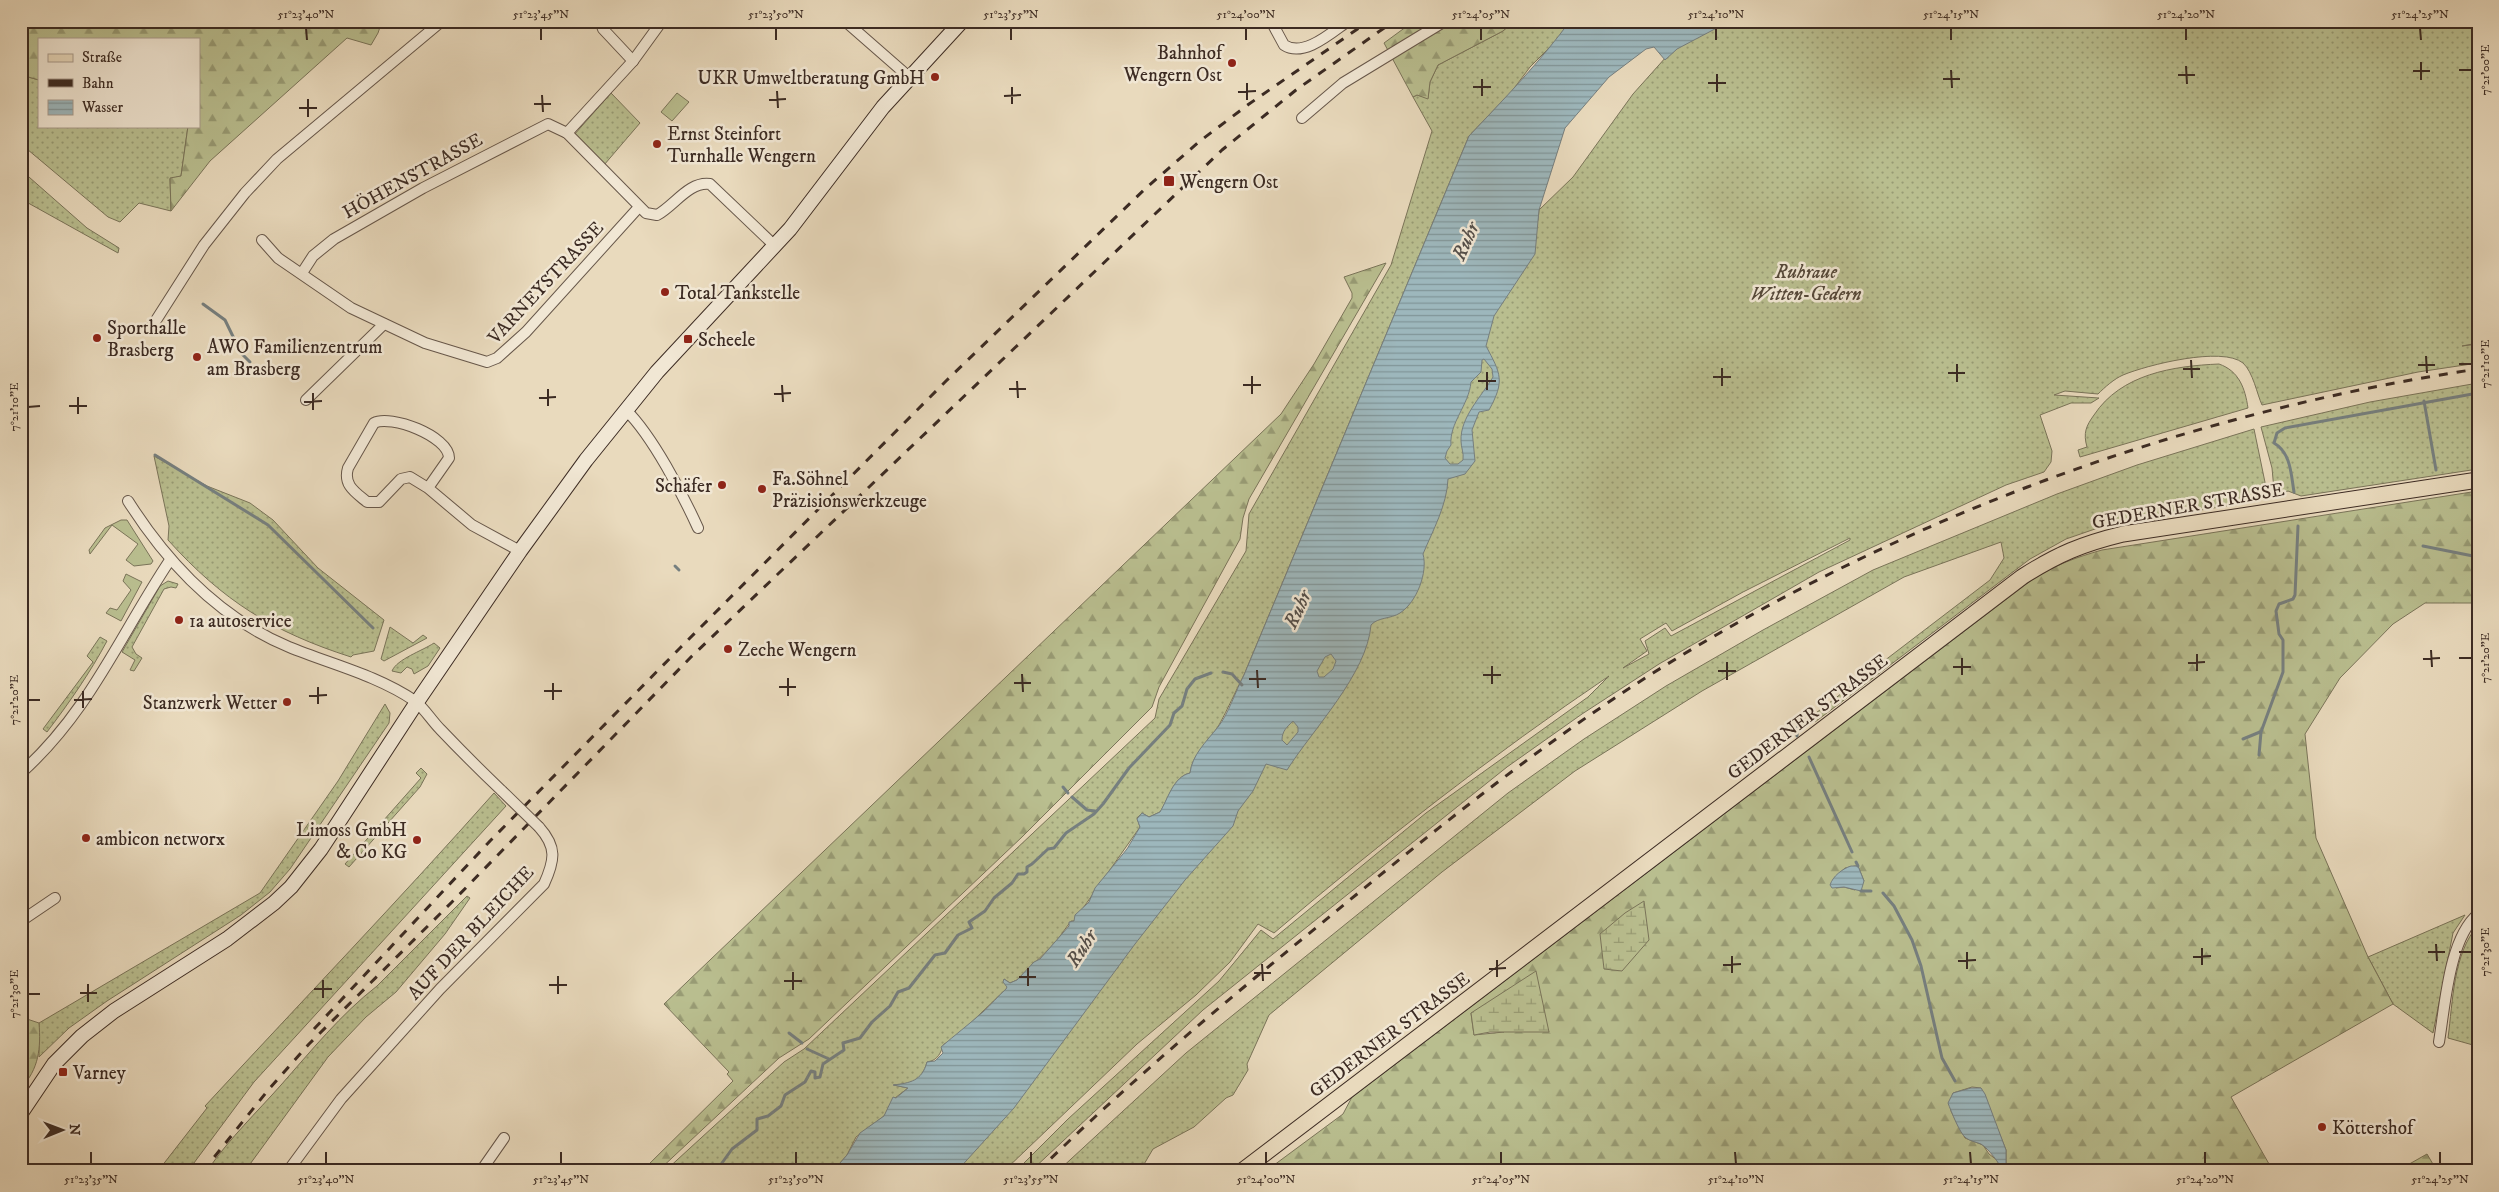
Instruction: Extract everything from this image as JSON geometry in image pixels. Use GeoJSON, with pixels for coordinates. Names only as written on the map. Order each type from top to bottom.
{"type":"FeatureCollection","features":[{"type":"Feature","properties":{"kind":"main road"},"geometry":{"type":"LineString","coordinates":[[21,1114],[54,1064],[82,1036],[114,1012],[227,939],[274,903],[290,887],[331,834],[416,702],[520,550],[576,474],[657,372],[775,246],[883,107],[962,21]]}},
{"type":"Feature","properties":{"kind":"main road","name":"GEDERNER STRASSE"},"geometry":{"type":"LineString","coordinates":[[1242,1171],[2022,577],[2053,558],[2086,543],[2124,534],[2478,480]]}},
{"type":"Feature","properties":{"kind":"street"},"geometry":{"type":"LineString","coordinates":[[153,325],[204,245],[245,193],[290,148],[442,21]]}},
{"type":"Feature","properties":{"kind":"street"},"geometry":{"type":"LineString","coordinates":[[600,21],[603,29],[633,61]]}},
{"type":"Feature","properties":{"kind":"street"},"geometry":{"type":"LineString","coordinates":[[662,21],[633,61],[567,133],[646,213],[658,215],[693,187],[703,183],[710,184],[775,246]]}},
{"type":"Feature","properties":{"kind":"street"},"geometry":{"type":"LineString","coordinates":[[845,21],[909,77]]}},
{"type":"Feature","properties":{"kind":"street"},"geometry":{"type":"LineString","coordinates":[[1271,21],[1284,45],[1299,49],[1312,45],[1348,21]]}},
{"type":"Feature","properties":{"kind":"street"},"geometry":{"type":"LineString","coordinates":[[1302,118],[1343,83],[1445,21]]}},
{"type":"Feature","properties":{"kind":"street","name":"HÖHENSTRASSE"},"geometry":{"type":"LineString","coordinates":[[302,273],[313,256],[334,239],[423,188],[541,125],[550,124],[567,133]]}},
{"type":"Feature","properties":{"kind":"street","name":"VARNEYSTRASSE"},"geometry":{"type":"LineString","coordinates":[[262,240],[278,258],[351,308],[425,344],[486,362],[494,360],[526,332],[639,207]]}},
{"type":"Feature","properties":{"kind":"street"},"geometry":{"type":"LineString","coordinates":[[306,400],[384,324]]}},
{"type":"Feature","properties":{"kind":"street"},"geometry":{"type":"LineString","coordinates":[[626,410],[642,429],[684,496],[698,528]]}},
{"type":"Feature","properties":{"kind":"street"},"geometry":{"type":"LineString","coordinates":[[428,488],[449,458],[446,446],[430,434],[387,420],[374,422],[348,468],[346,477],[349,486],[366,502],[374,503],[380,501],[404,477],[413,478],[428,488],[472,525],[520,550]]}},
{"type":"Feature","properties":{"kind":"street"},"geometry":{"type":"LineString","coordinates":[[128,501],[170,560],[193,584],[247,625],[286,646],[370,678],[416,702]]}},
{"type":"Feature","properties":{"kind":"street"},"geometry":{"type":"LineString","coordinates":[[22,771],[64,727],[92,690],[170,560]]}},
{"type":"Feature","properties":{"kind":"street","name":"AUF DER BLEICHE"},"geometry":{"type":"LineString","coordinates":[[292,1169],[341,1099],[440,989],[544,884],[552,863],[553,845],[540,827],[445,735],[416,702]]}},
{"type":"Feature","properties":{"kind":"street"},"geometry":{"type":"LineString","coordinates":[[21,921],[55,898]]}},
{"type":"Feature","properties":{"kind":"street"},"geometry":{"type":"LineString","coordinates":[[2439,1042],[2454,958],[2462,936],[2478,914]]}},
{"type":"Feature","properties":{"kind":"street"},"geometry":{"type":"LineString","coordinates":[[481,1171],[504,1138]]}},
{"type":"Feature","properties":{"kind":"green space"},"geometry":{"type":"Polygon","coordinates":[[[21,21],[382,21],[371,45],[347,38],[210,161],[171,211],[170,178],[181,176],[188,128],[200,128],[200,38],[38,38],[38,80],[21,75],[21,21]]]}},
{"type":"Feature","properties":{"kind":"green space"},"geometry":{"type":"Polygon","coordinates":[[[1414,21],[1514,21],[1503,31],[1438,65],[1430,82],[1428,99],[1417,95],[1413,97],[1384,43],[1414,21]]]}},
{"type":"Feature","properties":{"kind":"green space"},"geometry":{"type":"Polygon","coordinates":[[[1514,21],[1570,21],[1558,39],[1530,67],[1512,91],[1469,136],[1244,675],[1219,725],[1194,759],[1190,773],[1184,775],[1175,784],[1160,812],[1149,817],[1142,813],[1137,818],[1140,827],[1074,921],[1071,921],[1055,943],[1017,980],[1010,983],[1004,979],[1008,987],[953,1040],[944,1044],[937,1058],[927,1062],[919,1077],[906,1084],[894,1085],[908,1088],[895,1098],[884,1116],[856,1137],[847,1155],[833,1171],[665,1171],[784,1062],[804,1049],[1155,718],[1159,699],[1246,551],[1249,514],[1391,265],[1432,131],[1413,97],[1417,95],[1428,98],[1430,82],[1438,65],[1503,31],[1514,21]]]}},
{"type":"Feature","properties":{"kind":"green space","name":"Ruhraue Witten-Gedern"},"geometry":{"type":"Polygon","coordinates":[[[1718,21],[2478,21],[2478,343],[2462,346],[2478,344],[2478,363],[2418,372],[2262,405],[2252,377],[2243,363],[2233,358],[2219,356],[2202,357],[2166,362],[2134,371],[2116,379],[2098,394],[2065,391],[2054,395],[2099,398],[2091,403],[2071,403],[2040,415],[2052,451],[2051,462],[2044,472],[2006,485],[1819,572],[1659,664],[1582,714],[1507,767],[1203,1010],[1031,1171],[1016,1171],[1068,1119],[1219,981],[1261,930],[1273,939],[1426,813],[1588,697],[1609,676],[1522,737],[1438,800],[1274,933],[1258,924],[1230,962],[1196,995],[1137,1044],[1004,1171],[941,1171],[1438,470],[1477,337],[1538,220],[1539,210],[1573,177],[1633,94],[1675,47],[1718,21]],[[1850,538],[1743,592],[1672,631],[1666,623],[1640,639],[1647,651],[1623,668],[1649,654],[1645,641],[1665,628],[1671,636],[1850,540],[1850,538]]]}},
{"type":"Feature","properties":{"kind":"green space"},"geometry":{"type":"Polygon","coordinates":[[[21,75],[38,80],[38,128],[188,128],[181,176],[170,179],[171,211],[139,203],[120,222],[108,217],[21,144],[21,75]]]}},
{"type":"Feature","properties":{"kind":"green space"},"geometry":{"type":"Polygon","coordinates":[[[611,93],[640,123],[604,165],[574,135],[611,93]]]}},
{"type":"Feature","properties":{"kind":"green space"},"geometry":{"type":"Polygon","coordinates":[[[677,93],[689,102],[672,121],[661,112],[677,93]]]}},
{"type":"Feature","properties":{"kind":"green space"},"geometry":{"type":"Polygon","coordinates":[[[21,170],[87,228],[119,248],[118,253],[21,199],[21,170]]]}},
{"type":"Feature","properties":{"kind":"green space"},"geometry":{"type":"Polygon","coordinates":[[[1386,263],[1249,499],[1243,518],[1240,539],[1159,687],[1152,707],[1022,837],[809,1039],[779,1058],[658,1171],[642,1171],[733,1081],[727,1074],[729,1072],[664,1004],[1281,414],[1314,364],[1352,298],[1352,293],[1344,277],[1386,263]]]}},
{"type":"Feature","properties":{"kind":"green space"},"geometry":{"type":"Polygon","coordinates":[[[2219,364],[2232,371],[2240,381],[2248,408],[2080,457],[2078,450],[2087,447],[2085,434],[2089,423],[2105,401],[2118,390],[2133,381],[2166,370],[2219,364]]]}},
{"type":"Feature","properties":{"kind":"green space"},"geometry":{"type":"Polygon","coordinates":[[[2478,383],[2478,469],[2301,496],[2288,491],[2280,494],[2274,490],[2272,468],[2261,427],[2370,402],[2478,383]]]}},
{"type":"Feature","properties":{"kind":"green space"},"geometry":{"type":"Polygon","coordinates":[[[2254,429],[2267,492],[2257,501],[2132,521],[2095,529],[2066,539],[2030,559],[1815,722],[1812,716],[1990,580],[2004,558],[2001,542],[1904,577],[1702,691],[1575,771],[1442,872],[1269,1015],[1247,1064],[1248,1070],[1233,1095],[1226,1098],[1194,1127],[1153,1149],[1140,1171],[1058,1171],[1186,1053],[1508,793],[1584,739],[1666,686],[1873,570],[2057,494],[2137,465],[2254,429]]]}},
{"type":"Feature","properties":{"kind":"green space"},"geometry":{"type":"Polygon","coordinates":[[[154,456],[207,486],[250,503],[273,520],[318,568],[384,620],[374,651],[351,657],[297,637],[251,612],[188,562],[168,540],[169,526],[154,456]]]}},
{"type":"Feature","properties":{"kind":"green space"},"geometry":{"type":"Polygon","coordinates":[[[2478,491],[2478,603],[2425,603],[2393,624],[2340,678],[2305,734],[2316,838],[2368,957],[2393,1004],[2231,1097],[2273,1171],[2006,1171],[2006,1150],[1981,1088],[1972,1087],[1953,1093],[1951,1111],[1965,1138],[1983,1145],[1989,1154],[1997,1160],[2003,1171],[1266,1171],[1343,1114],[1352,1097],[2033,579],[2066,562],[2102,550],[2478,491]],[[1858,866],[1845,868],[1833,879],[1836,888],[1844,887],[1855,890],[1864,881],[1858,866]],[[1471,1013],[1474,1035],[1504,1032],[1471,1013]]]}},
{"type":"Feature","properties":{"kind":"green space"},"geometry":{"type":"Polygon","coordinates":[[[121,520],[127,520],[153,561],[151,564],[134,566],[126,560],[138,544],[112,525],[90,554],[89,550],[105,528],[121,520]]]}},
{"type":"Feature","properties":{"kind":"green space"},"geometry":{"type":"Polygon","coordinates":[[[126,574],[142,582],[121,621],[106,613],[110,608],[117,610],[131,590],[123,581],[126,574]]]}},
{"type":"Feature","properties":{"kind":"green space"},"geometry":{"type":"Polygon","coordinates":[[[168,581],[178,584],[176,588],[164,589],[132,647],[136,654],[142,658],[134,671],[130,670],[135,660],[122,652],[160,586],[168,581]]]}},
{"type":"Feature","properties":{"kind":"green space"},"geometry":{"type":"Polygon","coordinates":[[[390,627],[413,643],[423,635],[427,638],[384,661],[381,659],[390,627]]]}},
{"type":"Feature","properties":{"kind":"green space"},"geometry":{"type":"Polygon","coordinates":[[[100,637],[107,641],[79,688],[47,732],[43,729],[93,662],[87,656],[100,637]]]}},
{"type":"Feature","properties":{"kind":"green space"},"geometry":{"type":"Polygon","coordinates":[[[434,643],[440,648],[428,666],[414,674],[412,669],[407,667],[401,673],[392,671],[404,659],[434,643]]]}},
{"type":"Feature","properties":{"kind":"green space"},"geometry":{"type":"Polygon","coordinates":[[[385,704],[390,713],[389,723],[290,869],[270,892],[241,915],[107,1001],[69,1028],[39,1057],[39,1023],[260,893],[338,781],[385,704]]]}},
{"type":"Feature","properties":{"kind":"green space"},"geometry":{"type":"Polygon","coordinates":[[[421,768],[427,774],[420,787],[349,867],[345,864],[421,778],[416,773],[421,768]]]}},
{"type":"Feature","properties":{"kind":"green space"},"geometry":{"type":"Polygon","coordinates":[[[494,793],[506,806],[254,1082],[188,1171],[158,1171],[207,1108],[205,1106],[494,793]]]}},
{"type":"Feature","properties":{"kind":"green space"},"geometry":{"type":"Polygon","coordinates":[[[467,896],[470,898],[445,934],[396,992],[366,1017],[328,1057],[245,1171],[211,1171],[209,1168],[226,1146],[327,1033],[467,896]]]}},
{"type":"Feature","properties":{"kind":"green space"},"geometry":{"type":"Polygon","coordinates":[[[1644,901],[1649,940],[1622,971],[1604,969],[1600,934],[1625,913],[1644,901]]]}},
{"type":"Feature","properties":{"kind":"green space"},"geometry":{"type":"Polygon","coordinates":[[[2465,915],[2453,933],[2433,1033],[2393,1004],[2368,957],[2465,915]]]}},
{"type":"Feature","properties":{"kind":"green space"},"geometry":{"type":"Polygon","coordinates":[[[2478,925],[2478,1039],[2473,1045],[2448,1038],[2453,994],[2459,964],[2463,950],[2478,925]]]}},
{"type":"Feature","properties":{"kind":"green space"},"geometry":{"type":"Polygon","coordinates":[[[1536,971],[1549,1032],[1490,1032],[1474,1035],[1471,1013],[1536,971]]]}},
{"type":"Feature","properties":{"kind":"green space"},"geometry":{"type":"Polygon","coordinates":[[[21,1017],[39,1023],[40,1041],[35,1066],[21,1088],[21,1017]]]}},
{"type":"Feature","properties":{"kind":"green space"},"geometry":{"type":"Polygon","coordinates":[[[2427,1154],[2437,1171],[2397,1171],[2427,1154]]]}},
{"type":"Feature","properties":{"kind":"water","name":"Ruhr"},"geometry":{"type":"Polygon","coordinates":[[[1570,21],[1730,21],[1677,49],[1665,60],[1654,47],[1646,49],[1609,77],[1565,128],[1539,210],[1535,254],[1494,316],[1486,346],[1498,371],[1499,384],[1489,410],[1479,412],[1472,430],[1475,461],[1465,474],[1448,479],[1442,508],[1423,554],[1424,569],[1420,586],[1411,602],[1400,613],[1374,622],[1371,625],[1360,663],[1350,682],[1287,770],[1266,764],[1253,791],[1238,811],[1233,826],[1185,880],[1135,944],[1014,1108],[957,1171],[833,1171],[847,1155],[860,1133],[884,1116],[893,1097],[896,1098],[908,1088],[893,1085],[910,1082],[919,1077],[927,1062],[935,1061],[943,1053],[941,1047],[983,1012],[1006,989],[1007,987],[1003,982],[1004,979],[1010,983],[1017,980],[1034,962],[1040,959],[1069,926],[1069,922],[1074,921],[1075,915],[1089,902],[1095,888],[1127,849],[1140,827],[1137,819],[1142,813],[1149,817],[1160,812],[1175,784],[1184,775],[1190,773],[1197,754],[1225,716],[1244,675],[1469,136],[1521,80],[1570,21]],[[1484,359],[1482,360],[1481,372],[1471,382],[1467,398],[1453,429],[1451,445],[1445,458],[1450,464],[1458,464],[1463,460],[1461,441],[1464,424],[1472,407],[1493,377],[1492,369],[1484,359]],[[1331,654],[1325,657],[1317,671],[1319,677],[1324,677],[1333,669],[1336,661],[1331,654]],[[1293,721],[1285,729],[1282,740],[1287,745],[1298,732],[1298,727],[1293,721]]]}},
{"type":"Feature","properties":{"kind":"water"},"geometry":{"type":"Polygon","coordinates":[[[1851,866],[1858,866],[1864,881],[1861,891],[1844,887],[1832,888],[1831,882],[1836,876],[1851,866]]]}},
{"type":"Feature","properties":{"kind":"water"},"geometry":{"type":"Polygon","coordinates":[[[1971,1088],[1981,1088],[1985,1094],[2006,1150],[2006,1171],[2003,1171],[1994,1156],[1984,1146],[1964,1136],[1953,1117],[1948,1103],[1953,1093],[1971,1088]]]}},
{"type":"Feature","properties":{"kind":"waterway"},"geometry":{"type":"LineString","coordinates":[[203,304],[225,320],[241,353],[250,362]]}},
{"type":"Feature","properties":{"kind":"waterway"},"geometry":{"type":"LineString","coordinates":[[2294,492],[2287,458],[2280,447],[2274,443],[2277,433],[2285,428],[2478,393]]}},
{"type":"Feature","properties":{"kind":"waterway"},"geometry":{"type":"LineString","coordinates":[[2424,401],[2436,470]]}},
{"type":"Feature","properties":{"kind":"waterway"},"geometry":{"type":"LineString","coordinates":[[155,455],[268,525],[373,628]]}},
{"type":"Feature","properties":{"kind":"waterway"},"geometry":{"type":"LineString","coordinates":[[2259,755],[2261,732],[2283,672],[2283,640],[2279,634],[2276,611],[2279,604],[2293,599],[2295,595],[2298,526]]}},
{"type":"Feature","properties":{"kind":"waterway"},"geometry":{"type":"LineString","coordinates":[[2423,546],[2478,557]]}},
{"type":"Feature","properties":{"kind":"waterway"},"geometry":{"type":"LineString","coordinates":[[675,566],[679,570]]}},
{"type":"Feature","properties":{"kind":"waterway"},"geometry":{"type":"LineString","coordinates":[[1223,672],[1232,674],[1242,685]]}},
{"type":"Feature","properties":{"kind":"waterway"},"geometry":{"type":"LineString","coordinates":[[708,1171],[712,1166],[717,1170],[732,1149],[757,1130],[757,1119],[768,1116],[781,1106],[785,1095],[805,1082],[811,1071],[815,1072],[815,1078],[820,1077],[823,1064],[844,1050],[843,1043],[860,1038],[872,1022],[890,1006],[898,992],[909,988],[935,955],[945,953],[958,935],[972,928],[969,922],[985,911],[994,898],[1012,883],[1018,874],[1027,872],[1027,867],[1048,849],[1054,848],[1066,833],[1094,814],[1129,768],[1170,725],[1174,713],[1182,706],[1187,689],[1195,679],[1211,673]]}},
{"type":"Feature","properties":{"kind":"waterway"},"geometry":{"type":"LineString","coordinates":[[1797,736],[1798,720]]}},
{"type":"Feature","properties":{"kind":"waterway"},"geometry":{"type":"LineString","coordinates":[[2243,739],[2260,732]]}},
{"type":"Feature","properties":{"kind":"waterway"},"geometry":{"type":"LineString","coordinates":[[1809,757],[1852,852]]}},
{"type":"Feature","properties":{"kind":"waterway"},"geometry":{"type":"LineString","coordinates":[[1063,787],[1068,793]]}},
{"type":"Feature","properties":{"kind":"waterway"},"geometry":{"type":"LineString","coordinates":[[1072,797],[1087,810],[1095,811]]}},
{"type":"Feature","properties":{"kind":"waterway"},"geometry":{"type":"LineString","coordinates":[[1856,862],[1858,866]]}},
{"type":"Feature","properties":{"kind":"waterway"},"geometry":{"type":"LineString","coordinates":[[1861,891],[1871,891]]}},
{"type":"Feature","properties":{"kind":"waterway"},"geometry":{"type":"LineString","coordinates":[[1883,893],[1894,906],[1912,940],[1921,966],[1942,1058],[1955,1081]]}},
{"type":"Feature","properties":{"kind":"waterway"},"geometry":{"type":"LineString","coordinates":[[789,1033],[802,1043]]}},
{"type":"Feature","properties":{"kind":"waterway"},"geometry":{"type":"LineString","coordinates":[[807,1049],[829,1059]]}},
{"type":"Feature","properties":{"kind":"railway"},"geometry":{"type":"LineString","coordinates":[[314,1029],[490,841],[681,647],[946,381],[1146,188],[1200,141],[1249,104],[1369,21]]}},
{"type":"Feature","properties":{"kind":"railway"},"geometry":{"type":"LineString","coordinates":[[203,1171],[269,1089],[309,1044],[452,902],[691,657],[1222,150],[1296,90],[1394,21]]}},
{"type":"Feature","properties":{"kind":"railway"},"geometry":{"type":"LineString","coordinates":[[1038,1171],[1140,1076],[1210,1016],[1281,956],[1481,795],[1609,702],[1653,673],[1748,617],[1846,566],[1947,520],[2050,479],[2155,443],[2261,413],[2369,388],[2478,369]]}},
{"type":"Feature","properties":{"kind":"place","name":"Bahnhof Wengern Ost"},"geometry":{"type":"Point","coordinates":[1232,63]}},
{"type":"Feature","properties":{"kind":"place","name":"UKR Umweltberatung GmbH"},"geometry":{"type":"Point","coordinates":[935,77]}},
{"type":"Feature","properties":{"kind":"place","name":"Ernst Steinfort Turnhalle Wengern"},"geometry":{"type":"Point","coordinates":[657,144]}},
{"type":"Feature","properties":{"kind":"place","name":"Wengern Ost"},"geometry":{"type":"Point","coordinates":[1169,181]}},
{"type":"Feature","properties":{"kind":"place","name":"Total Tankstelle"},"geometry":{"type":"Point","coordinates":[665,292]}},
{"type":"Feature","properties":{"kind":"place","name":"Sporthalle Brasberg"},"geometry":{"type":"Point","coordinates":[97,338]}},
{"type":"Feature","properties":{"kind":"place","name":"Scheele"},"geometry":{"type":"Point","coordinates":[688,339]}},
{"type":"Feature","properties":{"kind":"place","name":"AWO Familienzentrum am Brasberg"},"geometry":{"type":"Point","coordinates":[197,357]}},
{"type":"Feature","properties":{"kind":"place","name":"Schäfer"},"geometry":{"type":"Point","coordinates":[722,485]}},
{"type":"Feature","properties":{"kind":"place","name":"Fa.Söhnel Präzisionswerkzeuge"},"geometry":{"type":"Point","coordinates":[762,489]}},
{"type":"Feature","properties":{"kind":"place","name":"1a autoservice"},"geometry":{"type":"Point","coordinates":[179,620]}},
{"type":"Feature","properties":{"kind":"place","name":"Zeche Wengern"},"geometry":{"type":"Point","coordinates":[728,649]}},
{"type":"Feature","properties":{"kind":"place","name":"Stanzwerk Wetter"},"geometry":{"type":"Point","coordinates":[287,702]}},
{"type":"Feature","properties":{"kind":"place","name":"ambicon networx"},"geometry":{"type":"Point","coordinates":[86,838]}},
{"type":"Feature","properties":{"kind":"place","name":"Limoss GmbH & Co KG"},"geometry":{"type":"Point","coordinates":[417,840]}},
{"type":"Feature","properties":{"kind":"place","name":"Varney"},"geometry":{"type":"Point","coordinates":[63,1072]}},
{"type":"Feature","properties":{"kind":"place","name":"Köttershof"},"geometry":{"type":"Point","coordinates":[2322,1127]}}]}
